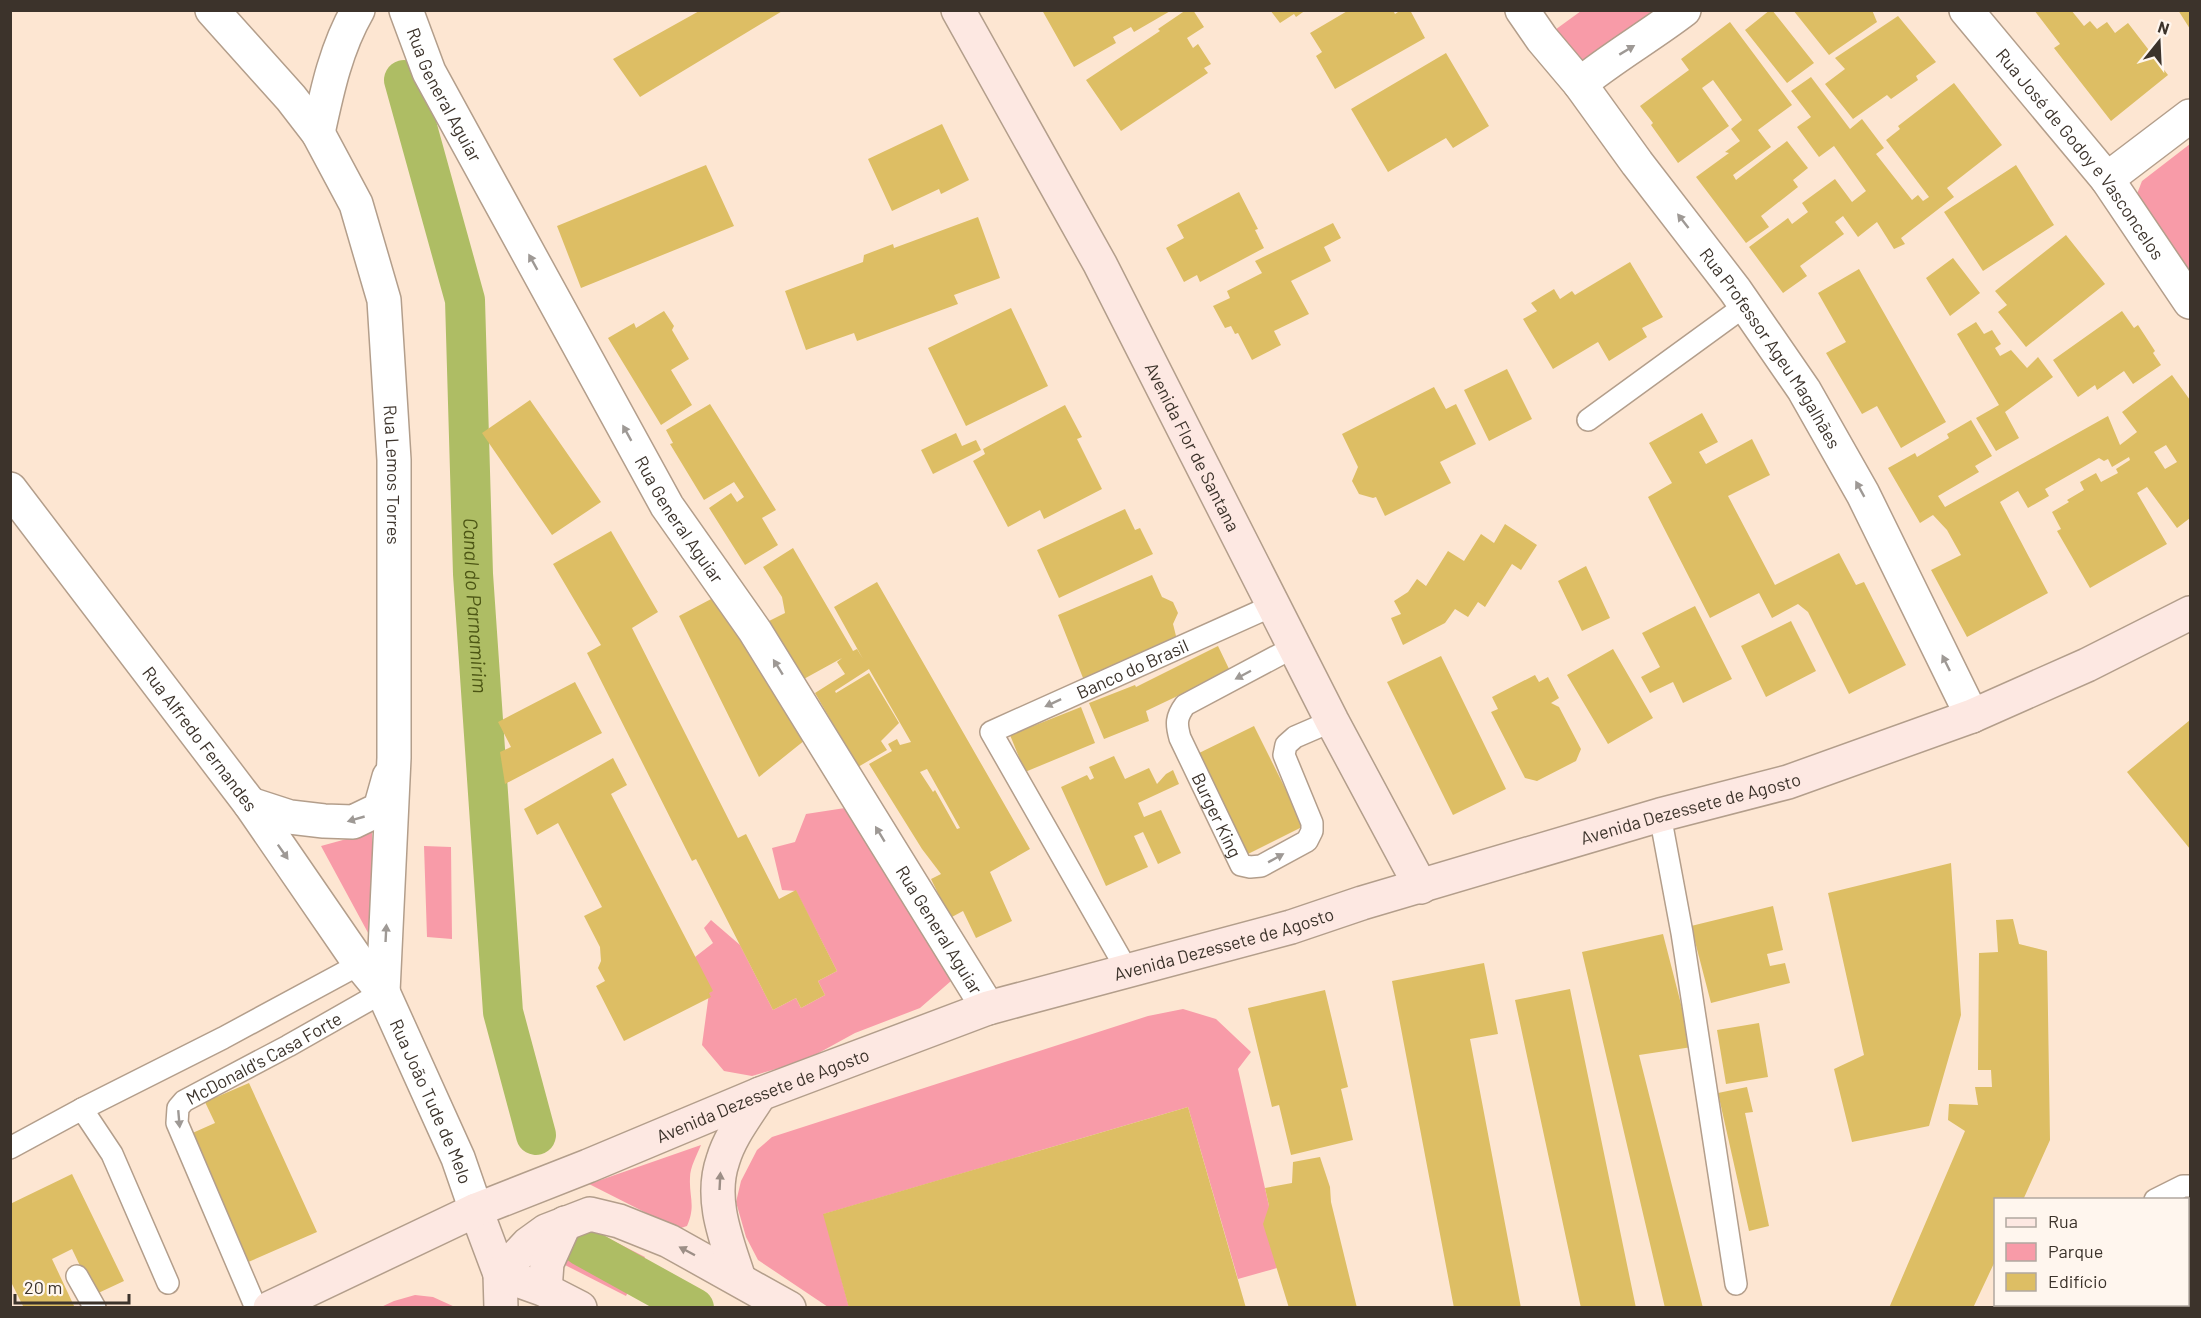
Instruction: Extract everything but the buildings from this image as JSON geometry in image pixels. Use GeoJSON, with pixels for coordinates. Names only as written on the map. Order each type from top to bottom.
{"type":"FeatureCollection","features":[{"type":"Feature","properties":{"kind":"main road","name":"Avenida Flor de Santana"},"geometry":{"type":"LineString","coordinates":[[958,10],[1100,264],[1332,721],[1421,887]]}},
{"type":"Feature","properties":{"kind":"main road","name":"Avenida Dezessete de Agosto"},"geometry":{"type":"LineString","coordinates":[[270,1308],[476,1210],[760,1094],[988,1008],[1291,927],[1362,903],[1660,815],[1788,782],[1972,716],[2087,665],[2190,613]]}},
{"type":"Feature","properties":{"kind":"main road"},"geometry":{"type":"LineString","coordinates":[[739,1279],[719,1218],[719,1177],[722,1160],[730,1142],[760,1094]]}},
{"type":"Feature","properties":{"kind":"main road"},"geometry":{"type":"LineString","coordinates":[[476,1210],[500,1274],[501,1308]]}},
{"type":"Feature","properties":{"kind":"main road"},"geometry":{"type":"LineString","coordinates":[[500,1274],[528,1244],[546,1231],[590,1214],[619,1221],[669,1241],[789,1308]]}},
{"type":"Feature","properties":{"kind":"main road"},"geometry":{"type":"LineString","coordinates":[[545,1290],[547,1263],[565,1223]]}},
{"type":"Feature","properties":{"kind":"main road"},"geometry":{"type":"LineString","coordinates":[[500,1274],[545,1290],[580,1308]]}},
{"type":"Feature","properties":{"kind":"street"},"geometry":{"type":"LineString","coordinates":[[318,134],[330,77],[350,24],[358,10]]}},
{"type":"Feature","properties":{"kind":"street","name":"Rua General Aguiar"},"geometry":{"type":"LineString","coordinates":[[406,10],[429,72],[667,506],[755,630],[988,1008]]}},
{"type":"Feature","properties":{"kind":"street"},"geometry":{"type":"LineString","coordinates":[[1580,84],[1606,63],[1684,10]]}},
{"type":"Feature","properties":{"kind":"street","name":"Rua José de Godoy e Vasconcelos"},"geometry":{"type":"LineString","coordinates":[[1966,10],[2107,179],[2190,302]]}},
{"type":"Feature","properties":{"kind":"street","name":"Rua Lemos Torres"},"geometry":{"type":"LineString","coordinates":[[219,13],[291,98],[318,134],[356,204],[384,300],[394,460],[394,758],[383,992]]}},
{"type":"Feature","properties":{"kind":"street","name":"Rua Professor Ageu Magalhães"},"geometry":{"type":"LineString","coordinates":[[1533,14],[1542,39],[1580,84],[1637,163],[1746,305],[1804,390],[1863,494],[1972,716]]}},
{"type":"Feature","properties":{"kind":"street"},"geometry":{"type":"LineString","coordinates":[[2107,179],[2190,116]]}},
{"type":"Feature","properties":{"kind":"street","name":"Rua Alfredo Fernandes"},"geometry":{"type":"LineString","coordinates":[[10,489],[250,804],[360,964],[383,992]]}},
{"type":"Feature","properties":{"kind":"street"},"geometry":{"type":"LineString","coordinates":[[250,804],[290,817],[352,822],[380,810],[394,758]]}},
{"type":"Feature","properties":{"kind":"street","name":"Rua João Tude de Melo"},"geometry":{"type":"LineString","coordinates":[[383,992],[458,1158],[476,1210]]}},
{"type":"Feature","properties":{"kind":"lane"},"geometry":{"type":"LineString","coordinates":[[1588,420],[1746,305]]}},
{"type":"Feature","properties":{"kind":"lane","name":"Banco do Brasil"},"geometry":{"type":"LineString","coordinates":[[1127,970],[991,732],[1275,605]]}},
{"type":"Feature","properties":{"kind":"lane","name":"Burger King"},"geometry":{"type":"LineString","coordinates":[[1294,647],[1185,705],[1178,715],[1177,728],[1180,738],[1241,864],[1250,867],[1261,866],[1307,841],[1312,831],[1312,823],[1284,755],[1286,745],[1295,737],[1332,721]]}},
{"type":"Feature","properties":{"kind":"lane"},"geometry":{"type":"LineString","coordinates":[[1660,815],[1682,933],[1736,1284]]}},
{"type":"Feature","properties":{"kind":"lane"},"geometry":{"type":"LineString","coordinates":[[10,1148],[360,964]]}},
{"type":"Feature","properties":{"kind":"lane","name":"McDonald's Casa Forte"},"geometry":{"type":"LineString","coordinates":[[256,1308],[177,1123],[178,1108],[184,1101],[383,992]]}},
{"type":"Feature","properties":{"kind":"lane"},"geometry":{"type":"LineString","coordinates":[[82,1109],[112,1154],[168,1283]]}},
{"type":"Feature","properties":{"kind":"lane"},"geometry":{"type":"LineString","coordinates":[[2159,1198],[2183,1186],[2190,1186]]}},
{"type":"Feature","properties":{"kind":"lane"},"geometry":{"type":"LineString","coordinates":[[77,1276],[95,1308]]}},
{"type":"Feature","properties":{"kind":"green space"},"geometry":{"type":"Polygon","coordinates":[[[1581,11],[1683,11],[1584,73],[1537,43],[1581,11]]]}},
{"type":"Feature","properties":{"kind":"green space"},"geometry":{"type":"Polygon","coordinates":[[[2190,144],[2190,282],[2137,194],[2142,181],[2190,144]]]}},
{"type":"Feature","properties":{"kind":"green space"},"geometry":{"type":"Polygon","coordinates":[[[845,808],[865,822],[955,967],[951,981],[920,1008],[855,1033],[804,1061],[752,1076],[724,1071],[702,1045],[709,993],[695,957],[713,943],[704,928],[711,920],[740,945],[773,1010],[796,998],[801,1008],[825,995],[818,981],[837,971],[796,891],[782,890],[772,848],[795,842],[806,814],[845,808]]]}},
{"type":"Feature","properties":{"kind":"green space"},"geometry":{"type":"Polygon","coordinates":[[[372,832],[373,942],[321,846],[372,832]]]}},
{"type":"Feature","properties":{"kind":"green space"},"geometry":{"type":"Polygon","coordinates":[[[424,846],[451,847],[452,939],[427,937],[424,846]]]}},
{"type":"Feature","properties":{"kind":"green space"},"geometry":{"type":"Polygon","coordinates":[[[1183,1009],[1216,1019],[1251,1052],[1238,1069],[1269,1206],[1277,1268],[1238,1279],[1188,1107],[824,1214],[849,1307],[828,1307],[758,1260],[746,1237],[736,1202],[741,1181],[757,1150],[772,1137],[1148,1016],[1183,1009]]]}},
{"type":"Feature","properties":{"kind":"green space"},"geometry":{"type":"Polygon","coordinates":[[[701,1145],[690,1174],[692,1207],[687,1226],[678,1229],[589,1184],[701,1145]]]}},
{"type":"Feature","properties":{"kind":"green space"},"geometry":{"type":"Polygon","coordinates":[[[580,1228],[600,1234],[645,1257],[626,1296],[563,1264],[580,1228]]]}},
{"type":"Feature","properties":{"kind":"green space"},"geometry":{"type":"Polygon","coordinates":[[[415,1295],[433,1297],[455,1307],[381,1307],[415,1295]]]}},
{"type":"Feature","properties":{"kind":"waterway","name":"Canal do Parnamirim"},"geometry":{"type":"LineString","coordinates":[[404,80],[465,300],[473,574],[503,1012],[536,1135]]}},
{"type":"Feature","properties":{"kind":"waterway","name":"Canal do Parnamirim"},"geometry":{"type":"LineString","coordinates":[[582,1246],[694,1308]]}}]}
